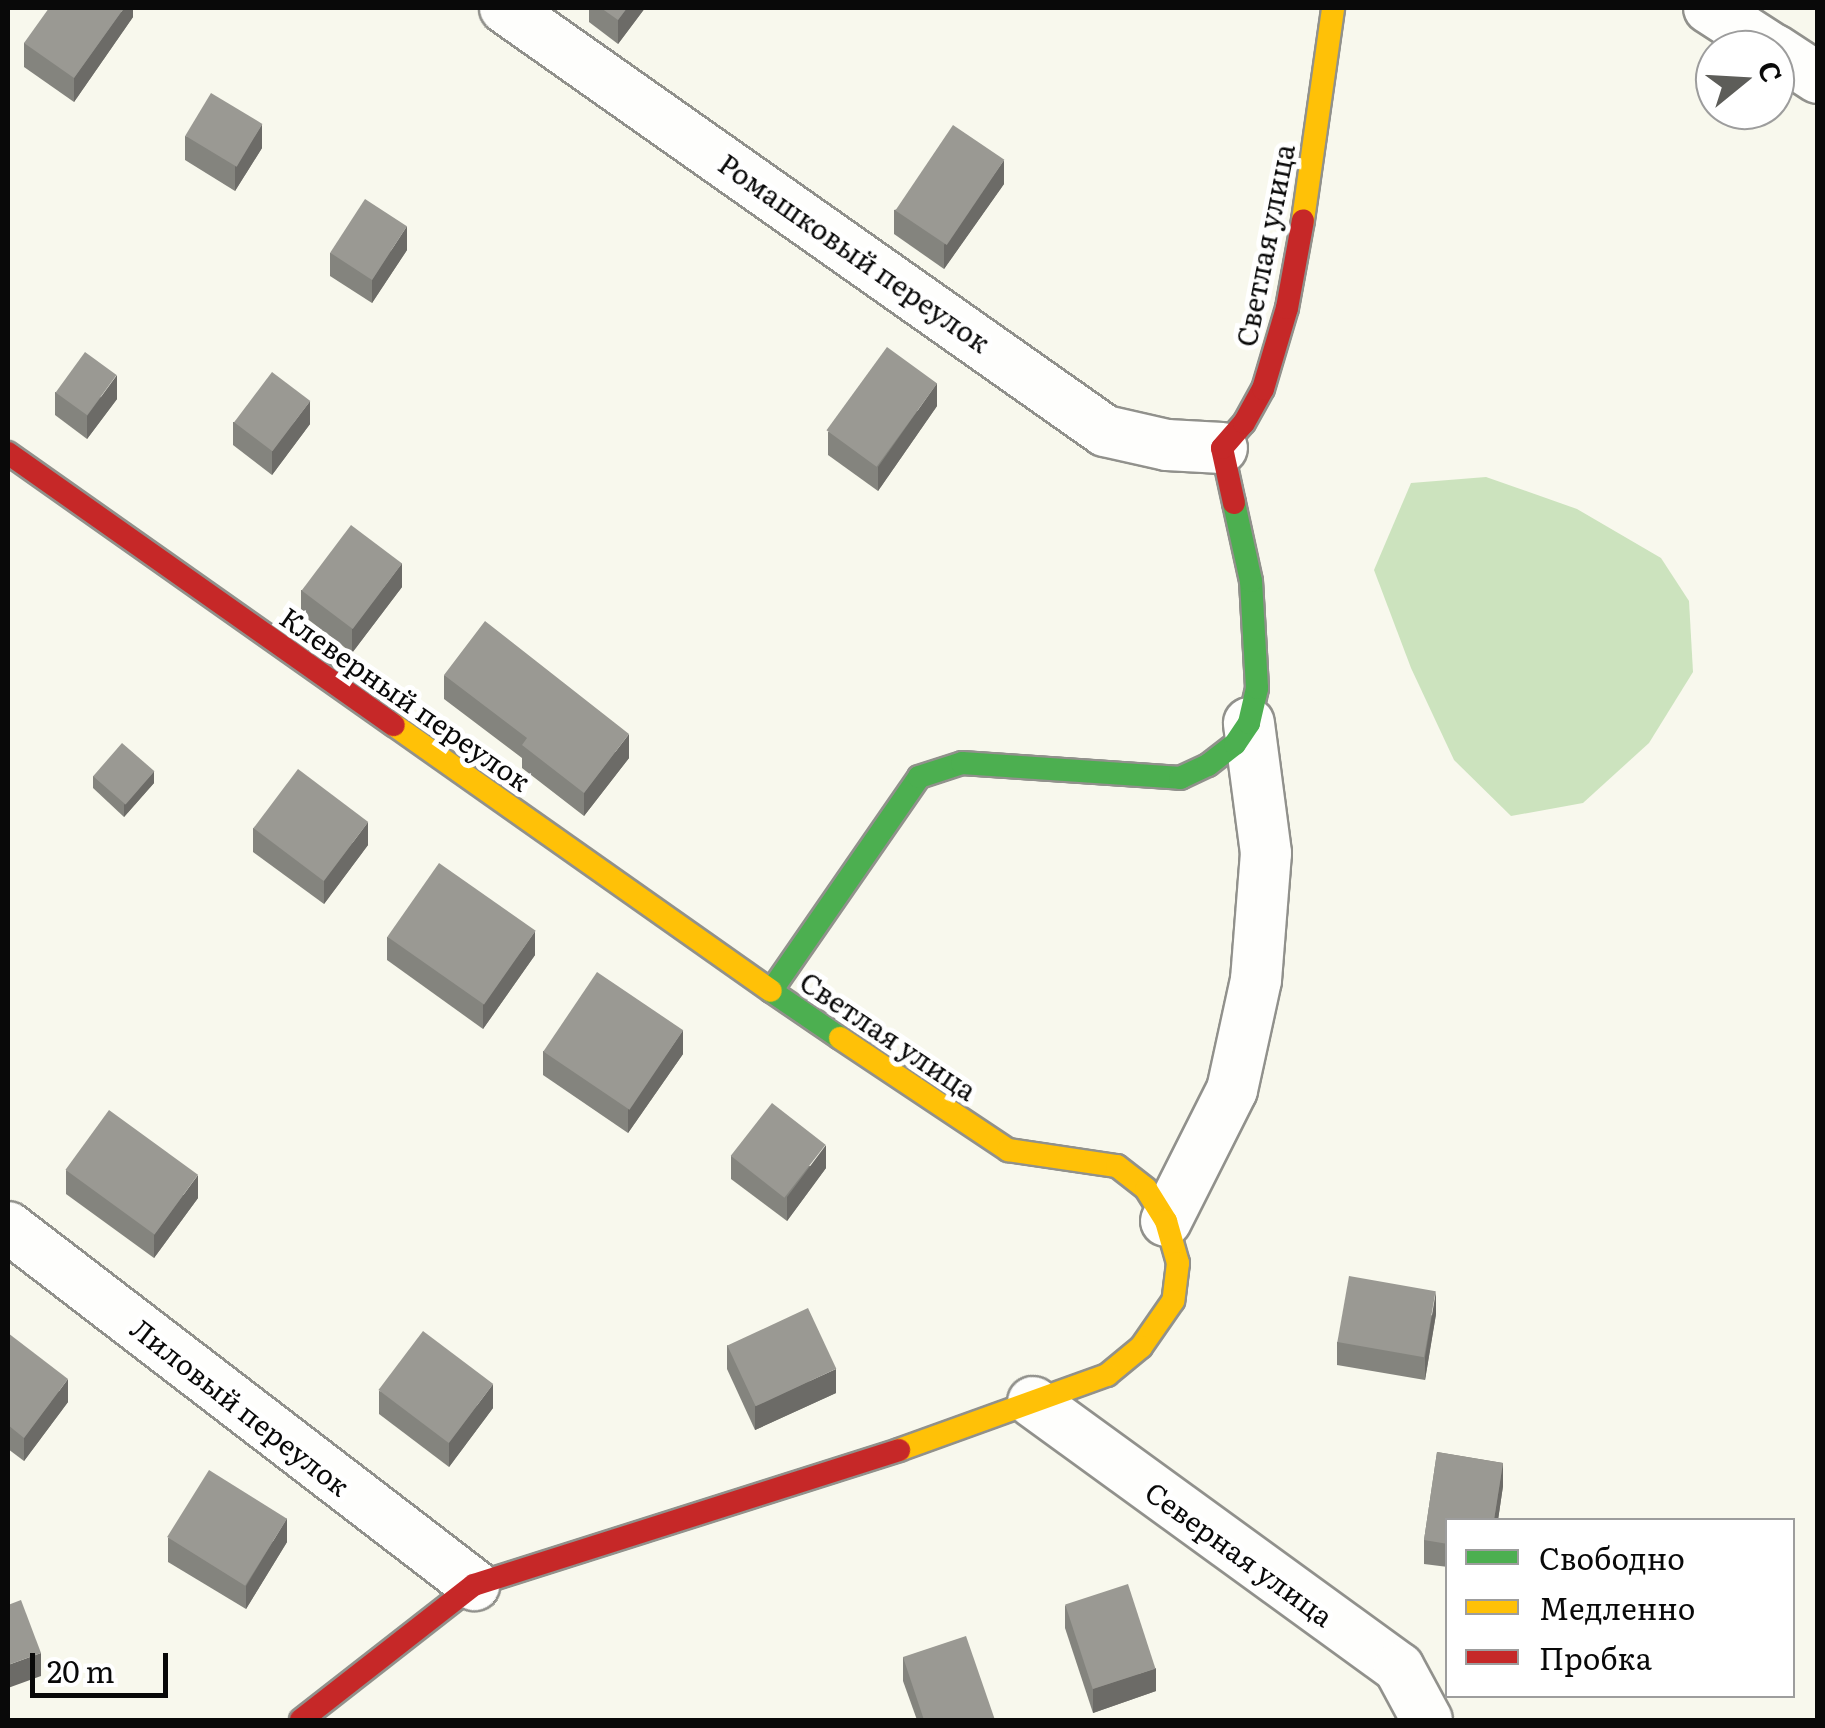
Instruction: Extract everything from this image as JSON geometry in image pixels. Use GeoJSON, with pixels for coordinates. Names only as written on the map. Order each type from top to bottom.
{"type":"FeatureCollection","features":[{"type":"Feature","properties":{"kind":"street","name":"Ромашковый переулок"},"geometry":{"type":"LineString","coordinates":[[505,8],[1105,431],[1167,445],[1222,448]]}},
{"type":"Feature","properties":{"kind":"street","name":"Светлая улица"},"geometry":{"type":"LineString","coordinates":[[1222,448],[1244,423],[1263,389],[1287,308],[1312,172],[1333,8]]}},
{"type":"Feature","properties":{"kind":"street"},"geometry":{"type":"LineString","coordinates":[[1709,8],[1744,30]]}},
{"type":"Feature","properties":{"kind":"street"},"geometry":{"type":"LineString","coordinates":[[1795,63],[1818,78]]}},
{"type":"Feature","properties":{"kind":"street"},"geometry":{"type":"LineString","coordinates":[[1166,1221],[1232,1090],[1256,980],[1266,853],[1250,723],[1256,688],[1252,581],[1222,448]]}},
{"type":"Feature","properties":{"kind":"street","name":"Клеверный переулок"},"geometry":{"type":"LineString","coordinates":[[8,453],[771,991]]}},
{"type":"Feature","properties":{"kind":"street","name":"Светлая улица"},"geometry":{"type":"LineString","coordinates":[[301,1720],[474,1585],[877,1458],[1106,1375],[1141,1347],[1173,1301],[1178,1263],[1166,1221],[1146,1190],[1116,1166],[1008,1150],[771,991],[919,777],[962,763],[1180,778],[1208,765],[1235,744],[1250,723]]}},
{"type":"Feature","properties":{"kind":"street","name":"Лиловый переулок"},"geometry":{"type":"LineString","coordinates":[[8,1227],[474,1585]]}},
{"type":"Feature","properties":{"kind":"street","name":"Северная улица"},"geometry":{"type":"LineString","coordinates":[[1033,1402],[1399,1668],[1428,1720]]}},
{"type":"Feature","properties":{"kind":"green space"},"geometry":{"type":"Polygon","coordinates":[[[1486,477],[1577,509],[1661,558],[1689,601],[1693,672],[1649,743],[1583,803],[1511,816],[1454,760],[1411,668],[1374,570],[1411,483],[1486,477]]]}},
{"type":"Feature","properties":{"kind":"building"},"geometry":{"type":"Polygon","coordinates":[[[49,8],[124,8],[74,78],[24,43],[49,8]]]}},
{"type":"Feature","properties":{"kind":"building"},"geometry":{"type":"Polygon","coordinates":[[[601,8],[627,8],[618,20],[601,8]]]}},
{"type":"Feature","properties":{"kind":"building"},"geometry":{"type":"Polygon","coordinates":[[[211,93],[262,124],[237,167],[185,136],[211,93]]]}},
{"type":"Feature","properties":{"kind":"building"},"geometry":{"type":"Polygon","coordinates":[[[953,125],[1004,160],[947,245],[895,210],[953,125]]]}},
{"type":"Feature","properties":{"kind":"building"},"geometry":{"type":"Polygon","coordinates":[[[365,199],[407,226],[372,280],[330,253],[365,199]]]}},
{"type":"Feature","properties":{"kind":"building"},"geometry":{"type":"Polygon","coordinates":[[[887,347],[937,383],[877,467],[826,430],[887,347]]]}},
{"type":"Feature","properties":{"kind":"building"},"geometry":{"type":"Polygon","coordinates":[[[85,352],[117,375],[87,415],[56,392],[85,352]]]}},
{"type":"Feature","properties":{"kind":"building"},"geometry":{"type":"Polygon","coordinates":[[[272,372],[310,401],[272,451],[234,422],[272,372]]]}},
{"type":"Feature","properties":{"kind":"building"},"geometry":{"type":"Polygon","coordinates":[[[351,525],[402,564],[353,629],[302,590],[351,525]]]}},
{"type":"Feature","properties":{"kind":"building"},"geometry":{"type":"Polygon","coordinates":[[[485,621],[629,734],[584,793],[522,745],[527,738],[444,675],[485,621]]]}},
{"type":"Feature","properties":{"kind":"building"},"geometry":{"type":"Polygon","coordinates":[[[122,743],[154,771],[126,804],[93,776],[122,743]]]}},
{"type":"Feature","properties":{"kind":"building"},"geometry":{"type":"Polygon","coordinates":[[[298,769],[368,822],[324,881],[253,828],[298,769]]]}},
{"type":"Feature","properties":{"kind":"building"},"geometry":{"type":"Polygon","coordinates":[[[439,863],[536,931],[484,1004],[387,937],[439,863]]]}},
{"type":"Feature","properties":{"kind":"building"},"geometry":{"type":"Polygon","coordinates":[[[597,972],[683,1030],[630,1110],[543,1052],[597,972]]]}},
{"type":"Feature","properties":{"kind":"building"},"geometry":{"type":"Polygon","coordinates":[[[772,1103],[826,1145],[784,1198],[731,1156],[772,1103]]]}},
{"type":"Feature","properties":{"kind":"building"},"geometry":{"type":"Polygon","coordinates":[[[109,1110],[198,1175],[154,1235],[66,1170],[109,1110]]]}},
{"type":"Feature","properties":{"kind":"building"},"geometry":{"type":"Polygon","coordinates":[[[1349,1276],[1436,1291],[1424,1357],[1337,1342],[1349,1276]]]}},
{"type":"Feature","properties":{"kind":"building"},"geometry":{"type":"Polygon","coordinates":[[[808,1308],[836,1369],[756,1406],[727,1346],[808,1308]]]}},
{"type":"Feature","properties":{"kind":"building"},"geometry":{"type":"Polygon","coordinates":[[[423,1331],[493,1384],[449,1443],[378,1390],[423,1331]]]}},
{"type":"Feature","properties":{"kind":"building"},"geometry":{"type":"Polygon","coordinates":[[[8,1333],[68,1379],[24,1438],[8,1425],[8,1333]]]}},
{"type":"Feature","properties":{"kind":"building"},"geometry":{"type":"Polygon","coordinates":[[[1437,1452],[1503,1463],[1494,1518],[1445,1518],[1445,1544],[1424,1540],[1437,1452]]]}},
{"type":"Feature","properties":{"kind":"building"},"geometry":{"type":"Polygon","coordinates":[[[209,1470],[287,1519],[245,1586],[167,1537],[209,1470]]]}},
{"type":"Feature","properties":{"kind":"building"},"geometry":{"type":"Polygon","coordinates":[[[1128,1584],[1156,1669],[1093,1689],[1065,1604],[1128,1584]]]}},
{"type":"Feature","properties":{"kind":"building"},"geometry":{"type":"Polygon","coordinates":[[[21,1600],[41,1653],[8,1665],[8,1605],[21,1600]]]}},
{"type":"Feature","properties":{"kind":"building"},"geometry":{"type":"Polygon","coordinates":[[[966,1636],[995,1720],[924,1720],[903,1657],[966,1636]]]}},
{"type":"Feature","properties":{"kind":"traffic: fast"},"geometry":{"type":"LineString","coordinates":[[840,1038],[771,991],[919,777],[962,763],[1180,778],[1208,765],[1235,744],[1249,723],[1257,688],[1251,581],[1234,503]]}},
{"type":"Feature","properties":{"kind":"traffic: slow"},"geometry":{"type":"LineString","coordinates":[[1303,220],[1333,8]]}},
{"type":"Feature","properties":{"kind":"traffic: slow"},"geometry":{"type":"LineString","coordinates":[[394,725],[771,991]]}},
{"type":"Feature","properties":{"kind":"traffic: slow"},"geometry":{"type":"LineString","coordinates":[[840,1038],[1008,1150],[1117,1166],[1146,1189],[1166,1221],[1178,1263],[1173,1301],[1141,1347],[1107,1375],[899,1450]]}},
{"type":"Feature","properties":{"kind":"traffic: jam"},"geometry":{"type":"LineString","coordinates":[[1234,503],[1222,448],[1244,423],[1263,389],[1287,308],[1303,220]]}},
{"type":"Feature","properties":{"kind":"traffic: jam"},"geometry":{"type":"LineString","coordinates":[[8,453],[394,725]]}},
{"type":"Feature","properties":{"kind":"traffic: jam"},"geometry":{"type":"LineString","coordinates":[[301,1720],[474,1585],[899,1450]]}}]}
